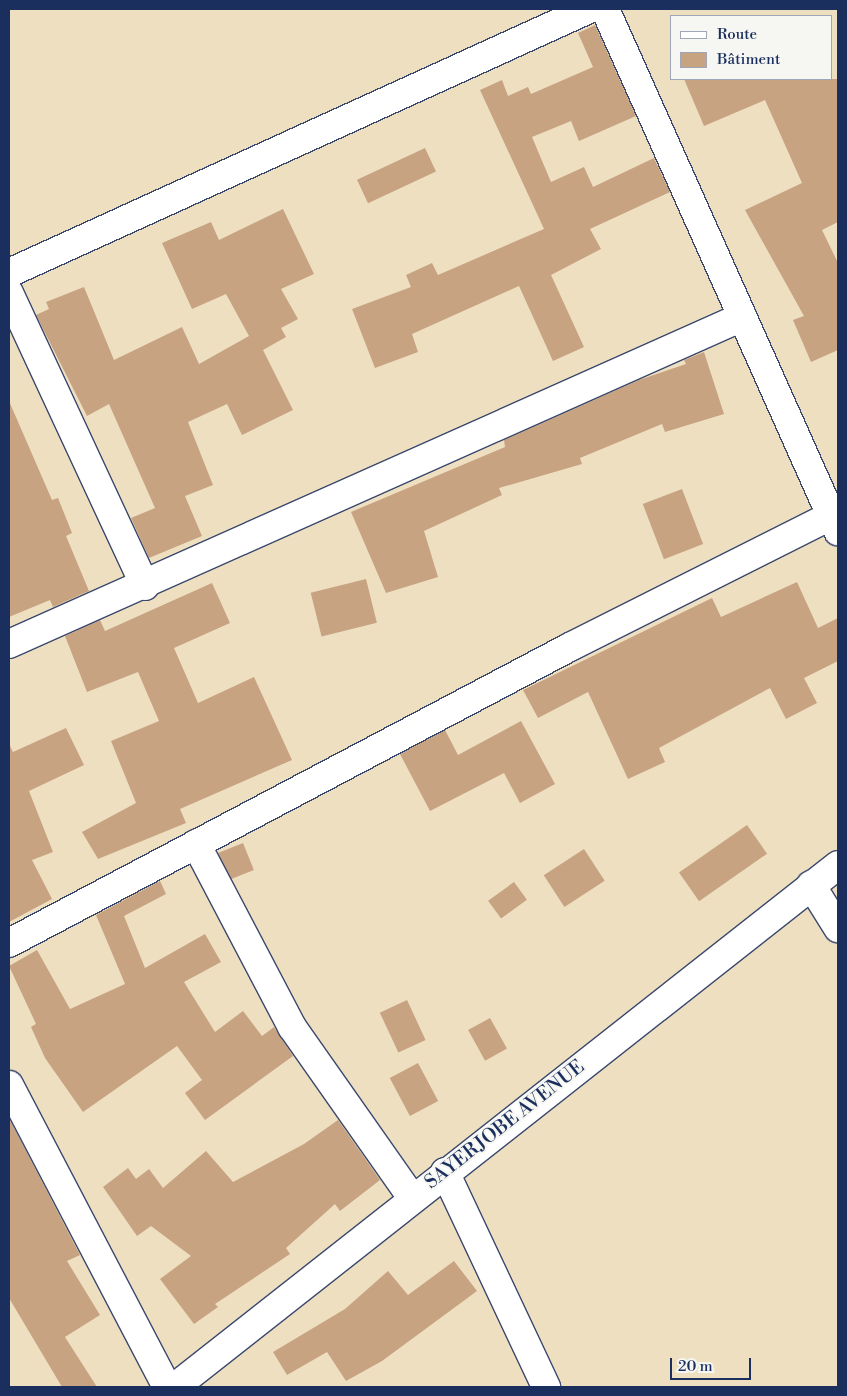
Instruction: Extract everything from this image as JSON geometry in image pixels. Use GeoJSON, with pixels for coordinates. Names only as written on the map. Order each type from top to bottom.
{"type":"FeatureCollection","features":[{"type":"Feature","properties":{"kind":"street"},"geometry":{"type":"LineString","coordinates":[[9,273],[589,9]]}},
{"type":"Feature","properties":{"kind":"street"},"geometry":{"type":"LineString","coordinates":[[9,943],[570,647],[835,524],[605,9]]}},
{"type":"Feature","properties":{"kind":"street"},"geometry":{"type":"LineString","coordinates":[[9,293],[145,586]]}},
{"type":"Feature","properties":{"kind":"street"},"geometry":{"type":"LineString","coordinates":[[9,644],[145,586],[742,317]]}},
{"type":"Feature","properties":{"kind":"street"},"geometry":{"type":"LineString","coordinates":[[196,844],[292,1027],[412,1198]]}},
{"type":"Feature","properties":{"kind":"street","name":"SAYERJOBE AVENUE"},"geometry":{"type":"LineString","coordinates":[[175,1387],[445,1172],[838,865]]}},
{"type":"Feature","properties":{"kind":"street"},"geometry":{"type":"LineString","coordinates":[[811,885],[838,928]]}},
{"type":"Feature","properties":{"kind":"street"},"geometry":{"type":"LineString","coordinates":[[9,1086],[167,1387]]}},
{"type":"Feature","properties":{"kind":"street"},"geometry":{"type":"LineString","coordinates":[[445,1172],[546,1387]]}},
{"type":"Feature","properties":{"kind":"building"},"geometry":{"type":"Polygon","coordinates":[[[595,25],[636,116],[579,141],[571,121],[532,137],[551,182],[584,167],[593,187],[654,158],[670,192],[590,229],[601,249],[551,275],[584,347],[553,361],[519,286],[412,334],[418,352],[375,368],[352,309],[411,287],[406,275],[432,263],[438,275],[544,229],[480,90],[502,80],[508,96],[528,87],[531,94],[593,67],[578,33],[595,25]]]}},
{"type":"Feature","properties":{"kind":"building"},"geometry":{"type":"Polygon","coordinates":[[[838,79],[838,222],[822,230],[838,263],[838,350],[811,362],[793,320],[804,316],[745,210],[802,183],[765,100],[704,126],[684,80],[838,79]]]}},
{"type":"Feature","properties":{"kind":"building"},"geometry":{"type":"Polygon","coordinates":[[[425,148],[436,172],[368,203],[357,180],[425,148]]]}},
{"type":"Feature","properties":{"kind":"building"},"geometry":{"type":"Polygon","coordinates":[[[283,209],[314,274],[281,289],[298,319],[281,328],[286,337],[263,350],[293,410],[242,435],[227,404],[188,422],[213,485],[185,496],[202,536],[149,558],[131,518],[155,508],[109,404],[87,416],[36,315],[49,309],[46,302],[84,287],[114,360],[182,327],[199,364],[249,336],[226,294],[192,309],[162,243],[211,222],[219,240],[283,209]]]}},
{"type":"Feature","properties":{"kind":"building"},"geometry":{"type":"Polygon","coordinates":[[[704,352],[724,414],[665,432],[662,424],[580,458],[582,464],[499,488],[502,495],[424,531],[438,577],[386,593],[351,512],[505,447],[504,440],[639,380],[686,364],[684,360],[704,352]]]}},
{"type":"Feature","properties":{"kind":"building"},"geometry":{"type":"Polygon","coordinates":[[[9,401],[52,500],[58,498],[72,533],[66,536],[89,591],[53,607],[50,600],[9,617],[9,401]]]}},
{"type":"Feature","properties":{"kind":"building"},"geometry":{"type":"Polygon","coordinates":[[[682,489],[703,544],[664,559],[643,504],[682,489]]]}},
{"type":"Feature","properties":{"kind":"building"},"geometry":{"type":"Polygon","coordinates":[[[366,579],[377,623],[322,636],[311,593],[366,579]]]}},
{"type":"Feature","properties":{"kind":"building"},"geometry":{"type":"Polygon","coordinates":[[[797,582],[818,628],[838,618],[838,661],[804,678],[817,703],[786,719],[770,688],[659,748],[665,762],[628,779],[588,692],[538,718],[523,690],[712,598],[721,617],[797,582]]]}},
{"type":"Feature","properties":{"kind":"building"},"geometry":{"type":"Polygon","coordinates":[[[212,583],[230,623],[174,648],[198,703],[254,677],[292,760],[180,809],[186,823],[98,859],[82,832],[136,803],[111,741],[159,721],[138,672],[87,692],[65,636],[100,620],[105,631],[212,583]]]}},
{"type":"Feature","properties":{"kind":"building"},"geometry":{"type":"Polygon","coordinates":[[[521,721],[555,784],[520,803],[504,773],[430,811],[400,754],[445,730],[458,755],[521,721]]]}},
{"type":"Feature","properties":{"kind":"building"},"geometry":{"type":"Polygon","coordinates":[[[66,728],[84,765],[29,791],[53,852],[32,860],[52,899],[9,922],[9,744],[13,752],[66,728]]]}},
{"type":"Feature","properties":{"kind":"building"},"geometry":{"type":"Polygon","coordinates":[[[747,825],[767,854],[699,901],[679,873],[747,825]]]}},
{"type":"Feature","properties":{"kind":"building"},"geometry":{"type":"Polygon","coordinates":[[[243,843],[254,870],[229,880],[218,853],[243,843]]]}},
{"type":"Feature","properties":{"kind":"building"},"geometry":{"type":"Polygon","coordinates":[[[584,849],[605,881],[564,907],[544,875],[584,849]]]}},
{"type":"Feature","properties":{"kind":"building"},"geometry":{"type":"Polygon","coordinates":[[[160,881],[166,894],[124,916],[145,968],[205,934],[221,962],[184,982],[215,1032],[243,1011],[262,1036],[274,1027],[293,1056],[205,1120],[185,1093],[202,1080],[177,1046],[83,1112],[45,1058],[31,1027],[36,1024],[9,966],[37,950],[70,1009],[125,984],[96,915],[160,881]]]}},
{"type":"Feature","properties":{"kind":"building"},"geometry":{"type":"Polygon","coordinates":[[[514,882],[527,900],[501,919],[488,901],[514,882]]]}},
{"type":"Feature","properties":{"kind":"building"},"geometry":{"type":"Polygon","coordinates":[[[407,1000],[426,1040],[398,1053],[380,1013],[407,1000]]]}},
{"type":"Feature","properties":{"kind":"building"},"geometry":{"type":"Polygon","coordinates":[[[490,1018],[507,1049],[485,1061],[468,1030],[490,1018]]]}},
{"type":"Feature","properties":{"kind":"building"},"geometry":{"type":"Polygon","coordinates":[[[418,1063],[438,1101],[410,1116],[390,1078],[418,1063]]]}},
{"type":"Feature","properties":{"kind":"building"},"geometry":{"type":"Polygon","coordinates":[[[9,1118],[80,1255],[67,1261],[100,1315],[65,1337],[97,1387],[62,1387],[9,1298],[9,1118]]]}},
{"type":"Feature","properties":{"kind":"building"},"geometry":{"type":"Polygon","coordinates":[[[338,1120],[380,1180],[340,1211],[335,1204],[286,1248],[290,1254],[215,1304],[218,1307],[194,1324],[160,1279],[191,1256],[151,1226],[137,1236],[103,1187],[128,1168],[136,1179],[149,1169],[163,1188],[206,1151],[233,1182],[304,1144],[338,1120]]]}},
{"type":"Feature","properties":{"kind":"building"},"geometry":{"type":"Polygon","coordinates":[[[454,1261],[477,1291],[382,1361],[346,1381],[327,1352],[287,1375],[273,1352],[345,1309],[388,1271],[408,1295],[454,1261]]]}}]}
